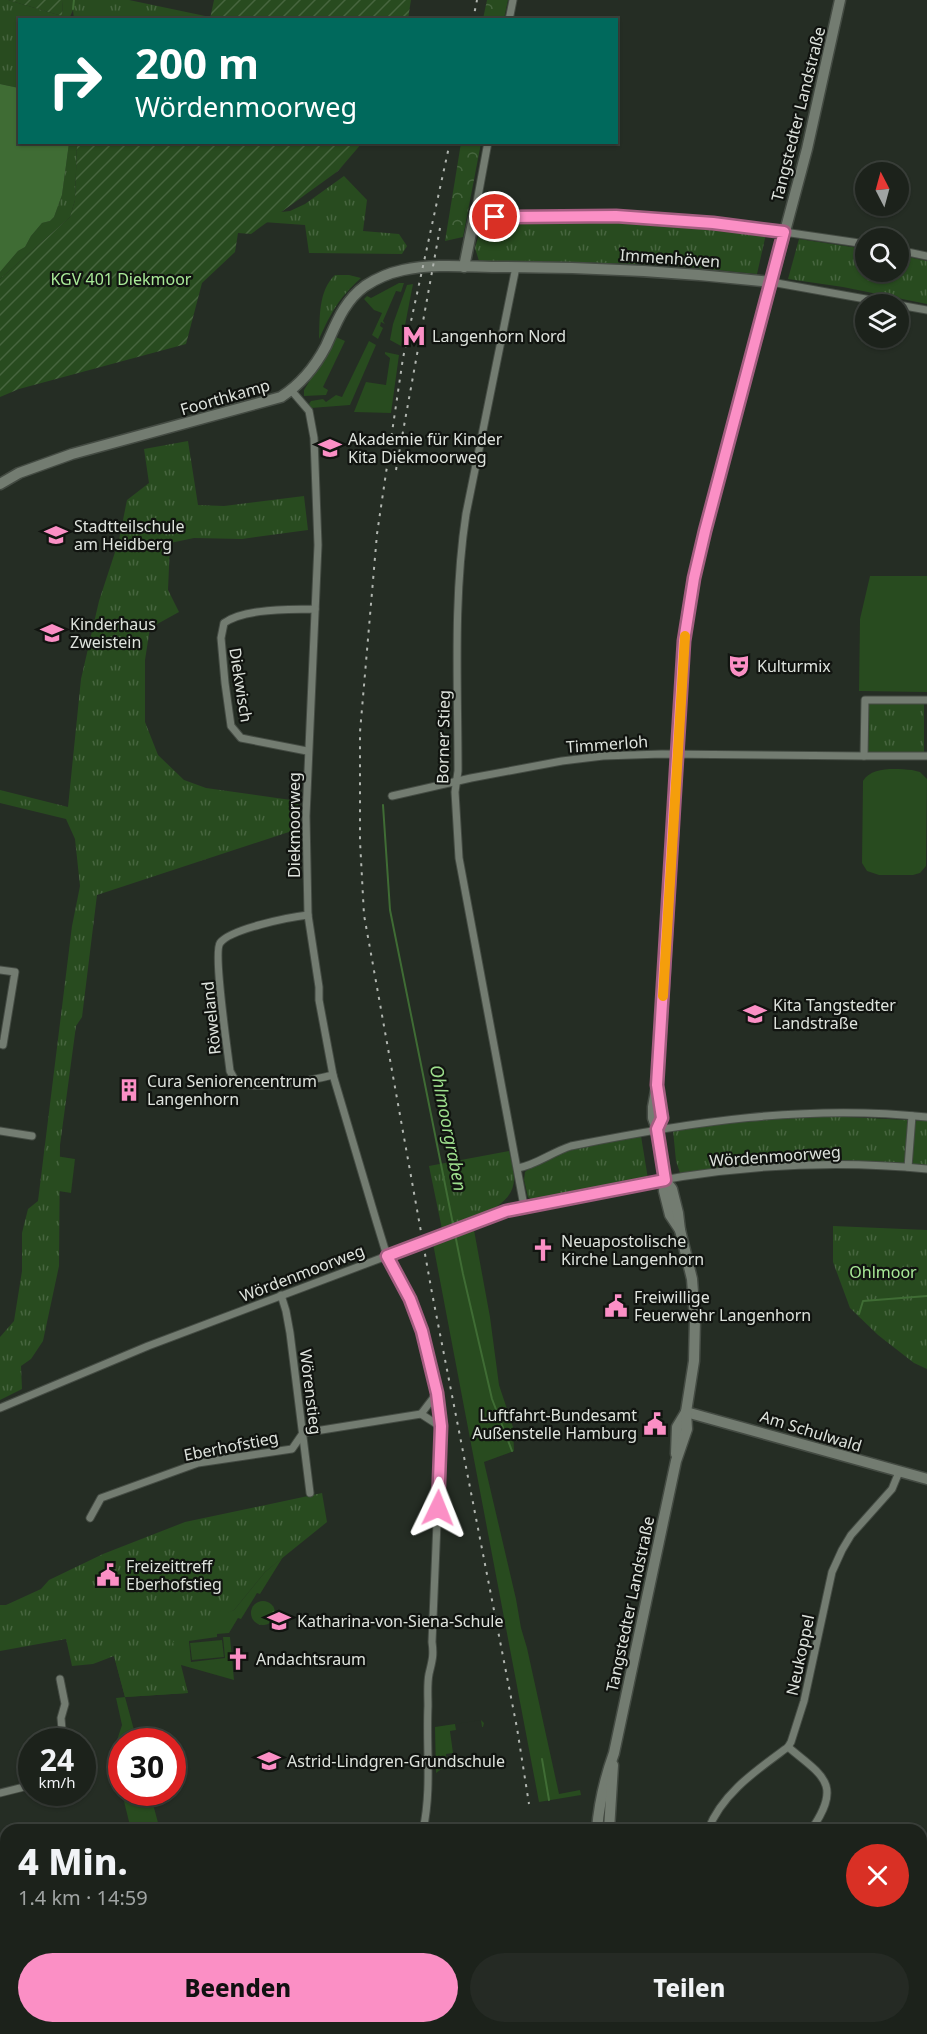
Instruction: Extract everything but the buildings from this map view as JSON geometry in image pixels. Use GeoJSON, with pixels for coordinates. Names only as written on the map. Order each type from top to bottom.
{"type":"FeatureCollection","features":[{"type":"Feature","properties":{"kind":"street"},"geometry":{"type":"LineString","coordinates":[[509,18],[513,0]]}},
{"type":"Feature","properties":{"kind":"street","name":"Tangstedter Landstraße"},"geometry":{"type":"LineString","coordinates":[[597,1824],[604,1784],[614,1753],[676,1461],[676,1432],[686,1412],[694,1355],[695,1319],[692,1279],[672,1189],[665,1180],[657,1129],[662,1118],[657,1085],[684,641],[694,578],[807,149],[840,0]]}},
{"type":"Feature","properties":{"kind":"street"},"geometry":{"type":"LineString","coordinates":[[464,267],[488,144]]}},
{"type":"Feature","properties":{"kind":"street"},"geometry":{"type":"LineString","coordinates":[[474,218],[616,216],[713,223],[855,242]]}},
{"type":"Feature","properties":{"kind":"street"},"geometry":{"type":"LineString","coordinates":[[909,252],[927,256]]}},
{"type":"Feature","properties":{"kind":"street","name":"Immenhöven"},"geometry":{"type":"LineString","coordinates":[[408,269],[516,267],[681,272],[771,282],[927,310]]}},
{"type":"Feature","properties":{"kind":"street","name":"Borner Stieg"},"geometry":{"type":"LineString","coordinates":[[516,267],[461,547],[457,607],[457,781],[455,792],[459,858],[524,1206]]}},
{"type":"Feature","properties":{"kind":"street","name":"Foorthkamp"},"geometry":{"type":"LineString","coordinates":[[0,484],[19,473],[72,454],[282,397],[316,363],[342,311],[357,293],[381,277],[408,269]]}},
{"type":"Feature","properties":{"kind":"street","name":"Diekmoorweg"},"geometry":{"type":"LineString","coordinates":[[291,390],[309,411],[314,438],[318,545],[307,751],[306,816],[308,915],[319,1000],[333,1075],[387,1256],[410,1299],[422,1331],[437,1393],[441,1426],[433,1664],[429,1673],[428,1798],[424,1824]]}},
{"type":"Feature","properties":{"kind":"street","name":"Diekwisch"},"geometry":{"type":"LineString","coordinates":[[307,751],[241,738],[231,726],[221,638],[224,623],[232,617],[244,614],[315,609]]}},
{"type":"Feature","properties":{"kind":"street"},"geometry":{"type":"LineString","coordinates":[[864,756],[865,700],[927,700]]}},
{"type":"Feature","properties":{"kind":"street","name":"Timmerloh"},"geometry":{"type":"LineString","coordinates":[[392,796],[573,759],[626,754],[927,756]]}},
{"type":"Feature","properties":{"kind":"street","name":"Röweland"},"geometry":{"type":"LineString","coordinates":[[308,915],[285,917],[248,929],[225,938],[219,944],[220,978],[230,1071],[236,1082],[249,1086],[318,1079],[333,1075]]}},
{"type":"Feature","properties":{"kind":"street"},"geometry":{"type":"LineString","coordinates":[[0,970],[15,972],[3,1045],[0,1044]]}},
{"type":"Feature","properties":{"kind":"street"},"geometry":{"type":"LineString","coordinates":[[518,1168],[526,1167],[556,1151],[571,1146],[657,1129],[734,1118],[814,1113],[927,1117]]}},
{"type":"Feature","properties":{"kind":"street"},"geometry":{"type":"LineString","coordinates":[[908,1167],[912,1116]]}},
{"type":"Feature","properties":{"kind":"street"},"geometry":{"type":"LineString","coordinates":[[0,1131],[32,1136]]}},
{"type":"Feature","properties":{"kind":"street","name":"Wördenmoorweg"},"geometry":{"type":"LineString","coordinates":[[0,1408],[104,1364],[281,1295],[524,1206],[665,1180],[775,1166],[842,1164],[927,1169]]}},
{"type":"Feature","properties":{"kind":"street","name":"Wörenstieg"},"geometry":{"type":"LineString","coordinates":[[281,1295],[286,1311],[310,1493]]}},
{"type":"Feature","properties":{"kind":"street"},"geometry":{"type":"LineString","coordinates":[[421,1414],[437,1393]]}},
{"type":"Feature","properties":{"kind":"street","name":"Am Schulwald"},"geometry":{"type":"LineString","coordinates":[[686,1412],[927,1479]]}},
{"type":"Feature","properties":{"kind":"street"},"geometry":{"type":"LineString","coordinates":[[303,1433],[421,1414],[441,1426]]}},
{"type":"Feature","properties":{"kind":"street","name":"Eberhofstieg"},"geometry":{"type":"LineString","coordinates":[[90,1518],[101,1498],[126,1488],[198,1463],[292,1449],[303,1433]]}},
{"type":"Feature","properties":{"kind":"street","name":"Neukoppel"},"geometry":{"type":"LineString","coordinates":[[788,1747],[804,1701],[832,1572],[851,1535],[892,1489],[899,1472]]}},
{"type":"Feature","properties":{"kind":"street"},"geometry":{"type":"LineString","coordinates":[[60,1679],[65,1704],[61,1718],[62,1728]]}},
{"type":"Feature","properties":{"kind":"street"},"geometry":{"type":"LineString","coordinates":[[711,1824],[716,1812],[741,1784],[788,1747],[821,1774],[828,1787],[824,1807],[814,1824]]}},
{"type":"Feature","properties":{"kind":"street","name":"Tangstedter Landstraße"},"geometry":{"type":"LineString","coordinates":[[609,1824],[614,1753]]}},
{"type":"Feature","properties":{"kind":"street"},"geometry":{"type":"LineString","coordinates":[[0,1793],[18,1788]]}},
{"type":"Feature","properties":{"kind":"green space"},"geometry":{"type":"Polygon","coordinates":[[[0,0],[8,0],[62,16],[63,0],[129,0],[210,17],[74,18],[73,10],[69,18],[18,18],[18,88],[0,84],[0,0]]]}},
{"type":"Feature","properties":{"kind":"green space"},"geometry":{"type":"Polygon","coordinates":[[[8,0],[63,0],[62,16],[8,0]]]}},
{"type":"Feature","properties":{"kind":"green space"},"geometry":{"type":"Polygon","coordinates":[[[214,0],[411,0],[408,18],[210,18],[214,0]]]}},
{"type":"Feature","properties":{"kind":"green space"},"geometry":{"type":"Polygon","coordinates":[[[487,0],[508,0],[504,18],[483,18],[487,0]]]}},
{"type":"Feature","properties":{"kind":"green space"},"geometry":{"type":"Polygon","coordinates":[[[69,144],[77,144],[75,200],[70,217],[0,279],[0,272],[18,251],[25,247],[42,223],[54,217],[62,195],[69,144]]]}},
{"type":"Feature","properties":{"kind":"green space","name":"KGV 401 Diekmoor"},"geometry":{"type":"Polygon","coordinates":[[[77,144],[361,144],[338,171],[251,234],[238,233],[235,252],[202,283],[186,344],[19,389],[0,397],[0,279],[70,217],[75,200],[77,144]]]}},
{"type":"Feature","properties":{"kind":"green space"},"geometry":{"type":"Polygon","coordinates":[[[461,144],[481,144],[463,237],[445,241],[461,144]]]}},
{"type":"Feature","properties":{"kind":"green space"},"geometry":{"type":"Polygon","coordinates":[[[344,176],[367,200],[363,231],[399,234],[407,246],[402,254],[309,253],[305,225],[263,222],[264,214],[290,211],[305,204],[344,176]]]}},
{"type":"Feature","properties":{"kind":"green space"},"geometry":{"type":"Polygon","coordinates":[[[560,221],[623,223],[766,234],[757,274],[668,265],[479,261],[475,248],[482,223],[560,221]]]}},
{"type":"Feature","properties":{"kind":"green space"},"geometry":{"type":"Polygon","coordinates":[[[799,239],[855,247],[855,282],[909,282],[909,257],[927,261],[927,304],[909,300],[909,294],[878,294],[788,279],[799,239]]]}},
{"type":"Feature","properties":{"kind":"green space"},"geometry":{"type":"Polygon","coordinates":[[[335,275],[361,278],[336,306],[319,339],[320,314],[325,289],[335,275]]]}},
{"type":"Feature","properties":{"kind":"green space"},"geometry":{"type":"Polygon","coordinates":[[[399,283],[404,283],[401,292],[396,291],[383,321],[385,324],[381,322],[380,326],[383,328],[378,339],[372,335],[382,313],[374,310],[364,299],[367,296],[371,298],[399,283]]]}},
{"type":"Feature","properties":{"kind":"green space"},"geometry":{"type":"Polygon","coordinates":[[[413,284],[401,346],[390,340],[393,324],[407,285],[413,284]]]}},
{"type":"Feature","properties":{"kind":"green space"},"geometry":{"type":"Polygon","coordinates":[[[336,337],[345,341],[323,387],[328,390],[326,395],[304,396],[304,390],[336,337]]]}},
{"type":"Feature","properties":{"kind":"green space"},"geometry":{"type":"Polygon","coordinates":[[[369,341],[376,345],[350,405],[311,408],[309,404],[311,401],[323,399],[326,402],[336,395],[342,397],[369,341]]]}},
{"type":"Feature","properties":{"kind":"green space"},"geometry":{"type":"Polygon","coordinates":[[[385,352],[399,355],[391,413],[354,412],[366,382],[386,385],[390,358],[385,352]]]}},
{"type":"Feature","properties":{"kind":"green space"},"geometry":{"type":"Polygon","coordinates":[[[188,441],[198,505],[224,506],[304,496],[308,530],[242,539],[194,538],[170,543],[168,590],[179,612],[150,628],[145,660],[145,722],[158,755],[184,780],[206,788],[298,801],[298,829],[97,895],[82,1017],[76,1026],[60,1145],[59,1266],[43,1341],[31,1359],[21,1366],[22,1389],[0,1400],[0,1337],[14,1321],[22,1271],[22,1233],[28,1209],[38,1201],[72,926],[80,886],[75,839],[66,819],[0,803],[0,790],[68,807],[81,679],[99,601],[119,540],[127,500],[149,483],[144,449],[188,441]]]}},
{"type":"Feature","properties":{"kind":"green space"},"geometry":{"type":"Polygon","coordinates":[[[870,576],[927,576],[927,692],[859,691],[860,619],[870,576]]]}},
{"type":"Feature","properties":{"kind":"green space"},"geometry":{"type":"Polygon","coordinates":[[[869,703],[924,703],[924,752],[868,752],[869,703]]]}},
{"type":"Feature","properties":{"kind":"green space"},"geometry":{"type":"Polygon","coordinates":[[[912,770],[920,772],[927,779],[926,866],[920,873],[913,875],[879,875],[867,871],[862,863],[863,781],[867,776],[879,771],[912,770]]]}},
{"type":"Feature","properties":{"kind":"green space"},"geometry":{"type":"Polygon","coordinates":[[[827,1116],[927,1121],[927,1166],[846,1161],[804,1162],[680,1173],[676,1161],[673,1130],[766,1119],[827,1116]]]}},
{"type":"Feature","properties":{"kind":"green space"},"geometry":{"type":"Polygon","coordinates":[[[641,1136],[648,1179],[546,1197],[547,1200],[533,1201],[528,1197],[524,1180],[525,1172],[537,1163],[580,1146],[641,1136]]]}},
{"type":"Feature","properties":{"kind":"green space"},"geometry":{"type":"Polygon","coordinates":[[[509,1151],[514,1179],[512,1190],[506,1199],[487,1212],[442,1229],[429,1166],[509,1151]]]}},
{"type":"Feature","properties":{"kind":"green space"},"geometry":{"type":"Polygon","coordinates":[[[56,1156],[75,1159],[71,1193],[52,1190],[56,1156]]]}},
{"type":"Feature","properties":{"kind":"green space","name":"Ohlmoor"},"geometry":{"type":"Polygon","coordinates":[[[833,1226],[927,1230],[927,1369],[914,1363],[878,1335],[850,1308],[833,1262],[833,1226]]]}},
{"type":"Feature","properties":{"kind":"green space"},"geometry":{"type":"Polygon","coordinates":[[[442,1229],[445,1242],[474,1230],[490,1317],[499,1385],[513,1427],[514,1451],[484,1462],[559,1794],[580,1790],[581,1795],[539,1802],[431,1233],[442,1229]]]}},
{"type":"Feature","properties":{"kind":"green space"},"geometry":{"type":"Polygon","coordinates":[[[322,1493],[327,1522],[265,1572],[234,1610],[173,1642],[188,1693],[125,1697],[114,1656],[93,1664],[72,1666],[66,1639],[0,1651],[0,1605],[6,1605],[41,1589],[49,1580],[103,1554],[185,1522],[322,1493]]]}},
{"type":"Feature","properties":{"kind":"green space"},"geometry":{"type":"Polygon","coordinates":[[[283,1557],[260,1594],[257,1593],[241,1619],[238,1618],[229,1633],[189,1641],[191,1662],[225,1658],[223,1637],[230,1637],[234,1680],[181,1665],[188,1693],[125,1697],[114,1656],[234,1610],[265,1572],[283,1557]]]}},
{"type":"Feature","properties":{"kind":"green space"},"geometry":{"type":"Polygon","coordinates":[[[263,1601],[272,1604],[275,1613],[272,1622],[263,1625],[254,1622],[251,1613],[254,1604],[263,1601]]]}},
{"type":"Feature","properties":{"kind":"green space"},"geometry":{"type":"Polygon","coordinates":[[[222,1640],[224,1657],[192,1660],[190,1643],[222,1640]]]}},
{"type":"Feature","properties":{"kind":"green space"},"geometry":{"type":"Polygon","coordinates":[[[125,1697],[133,1728],[121,1728],[116,1698],[125,1697]]]}},
{"type":"Feature","properties":{"kind":"green space"},"geometry":{"type":"Polygon","coordinates":[[[481,1720],[455,1724],[456,1730],[450,1731],[453,1753],[446,1754],[447,1765],[436,1773],[435,1727],[481,1720]]]}},
{"type":"Feature","properties":{"kind":"green space"},"geometry":{"type":"Polygon","coordinates":[[[125,1806],[154,1806],[158,1824],[130,1824],[125,1806]]]}},
{"type":"Feature","properties":{"kind":"shaded area"},"geometry":{"type":"Polygon","coordinates":[[[0,84],[18,88],[18,144],[69,144],[62,195],[54,217],[42,223],[25,247],[18,251],[0,272],[0,84]]]}},
{"type":"Feature","properties":{"kind":"waterway"},"geometry":{"type":"LineString","coordinates":[[73,9],[74,0]]}},
{"type":"Feature","properties":{"kind":"waterway","name":"Ohlmoorgraben"},"geometry":{"type":"LineString","coordinates":[[383,805],[390,910],[463,1274],[492,1399],[512,1451]]}},
{"type":"Feature","properties":{"kind":"waterway","name":"Ohlmoorgraben"},"geometry":{"type":"LineString","coordinates":[[859,1314],[863,1301],[927,1296]]}},
{"type":"Feature","properties":{"kind":"waterway","name":"Ohlmoorgraben"},"geometry":{"type":"LineString","coordinates":[[542,1759],[549,1800]]}},
{"type":"Feature","properties":{"kind":"railway"},"geometry":{"type":"LineString","coordinates":[[473,18],[477,0]]}},
{"type":"Feature","properties":{"kind":"railway"},"geometry":{"type":"LineString","coordinates":[[450,144],[403,358],[377,534],[360,732],[360,841],[364,915],[432,1293],[517,1728],[529,1804]]}},
{"type":"Feature","properties":{"kind":"railway"},"geometry":{"type":"LineString","coordinates":[[396,470],[440,228]]}},
{"type":"Feature","properties":{"kind":"slow traffic"},"geometry":{"type":"LineString","coordinates":[[663,996],[685,636]]}},
{"type":"Feature","properties":{"kind":"place","name":"Langenhorn Nord"},"geometry":{"type":"Point","coordinates":[414,336]}},
{"type":"Feature","properties":{"kind":"place","name":"Akademie für Kinder Kita Diekmoorweg"},"geometry":{"type":"Point","coordinates":[330,448]}},
{"type":"Feature","properties":{"kind":"place","name":"Stadtteilschule am Heidberg"},"geometry":{"type":"Point","coordinates":[56,535]}},
{"type":"Feature","properties":{"kind":"place","name":"Kinderhaus Zweistein"},"geometry":{"type":"Point","coordinates":[52,633]}},
{"type":"Feature","properties":{"kind":"place","name":"Kulturmix"},"geometry":{"type":"Point","coordinates":[739,666]}},
{"type":"Feature","properties":{"kind":"place","name":"Kita Tangstedter Landstraße"},"geometry":{"type":"Point","coordinates":[755,1014]}},
{"type":"Feature","properties":{"kind":"place","name":"Cura Seniorencentrum Langenhorn"},"geometry":{"type":"Point","coordinates":[129,1090]}},
{"type":"Feature","properties":{"kind":"place","name":"Neuapostolische Kirche Langenhorn"},"geometry":{"type":"Point","coordinates":[543,1250]}},
{"type":"Feature","properties":{"kind":"place","name":"Freiwillige Feuerwehr Langenhorn"},"geometry":{"type":"Point","coordinates":[616,1306]}},
{"type":"Feature","properties":{"kind":"place","name":"Luftfahrt-Bundesamt Außenstelle Hamburg"},"geometry":{"type":"Point","coordinates":[655,1424]}},
{"type":"Feature","properties":{"kind":"place","name":"Freizeittreff Eberhofstieg"},"geometry":{"type":"Point","coordinates":[108,1575]}},
{"type":"Feature","properties":{"kind":"place","name":"Katharina-von-Siena-Schule"},"geometry":{"type":"Point","coordinates":[279,1621]}},
{"type":"Feature","properties":{"kind":"place","name":"Andachtsraum"},"geometry":{"type":"Point","coordinates":[238,1659]}},
{"type":"Feature","properties":{"kind":"place","name":"Astrid-Lindgren-Grundschule"},"geometry":{"type":"Point","coordinates":[269,1761]}},
{"type":"Feature","properties":{"kind":"route"},"geometry":{"type":"LineString","coordinates":[[438,1508],[441,1426],[437,1393],[422,1331],[410,1299],[387,1256],[524,1206],[665,1180],[657,1129],[662,1118],[657,1085],[684,641],[694,578],[705,531],[784,232],[713,223],[616,216],[495,217]]}}]}
